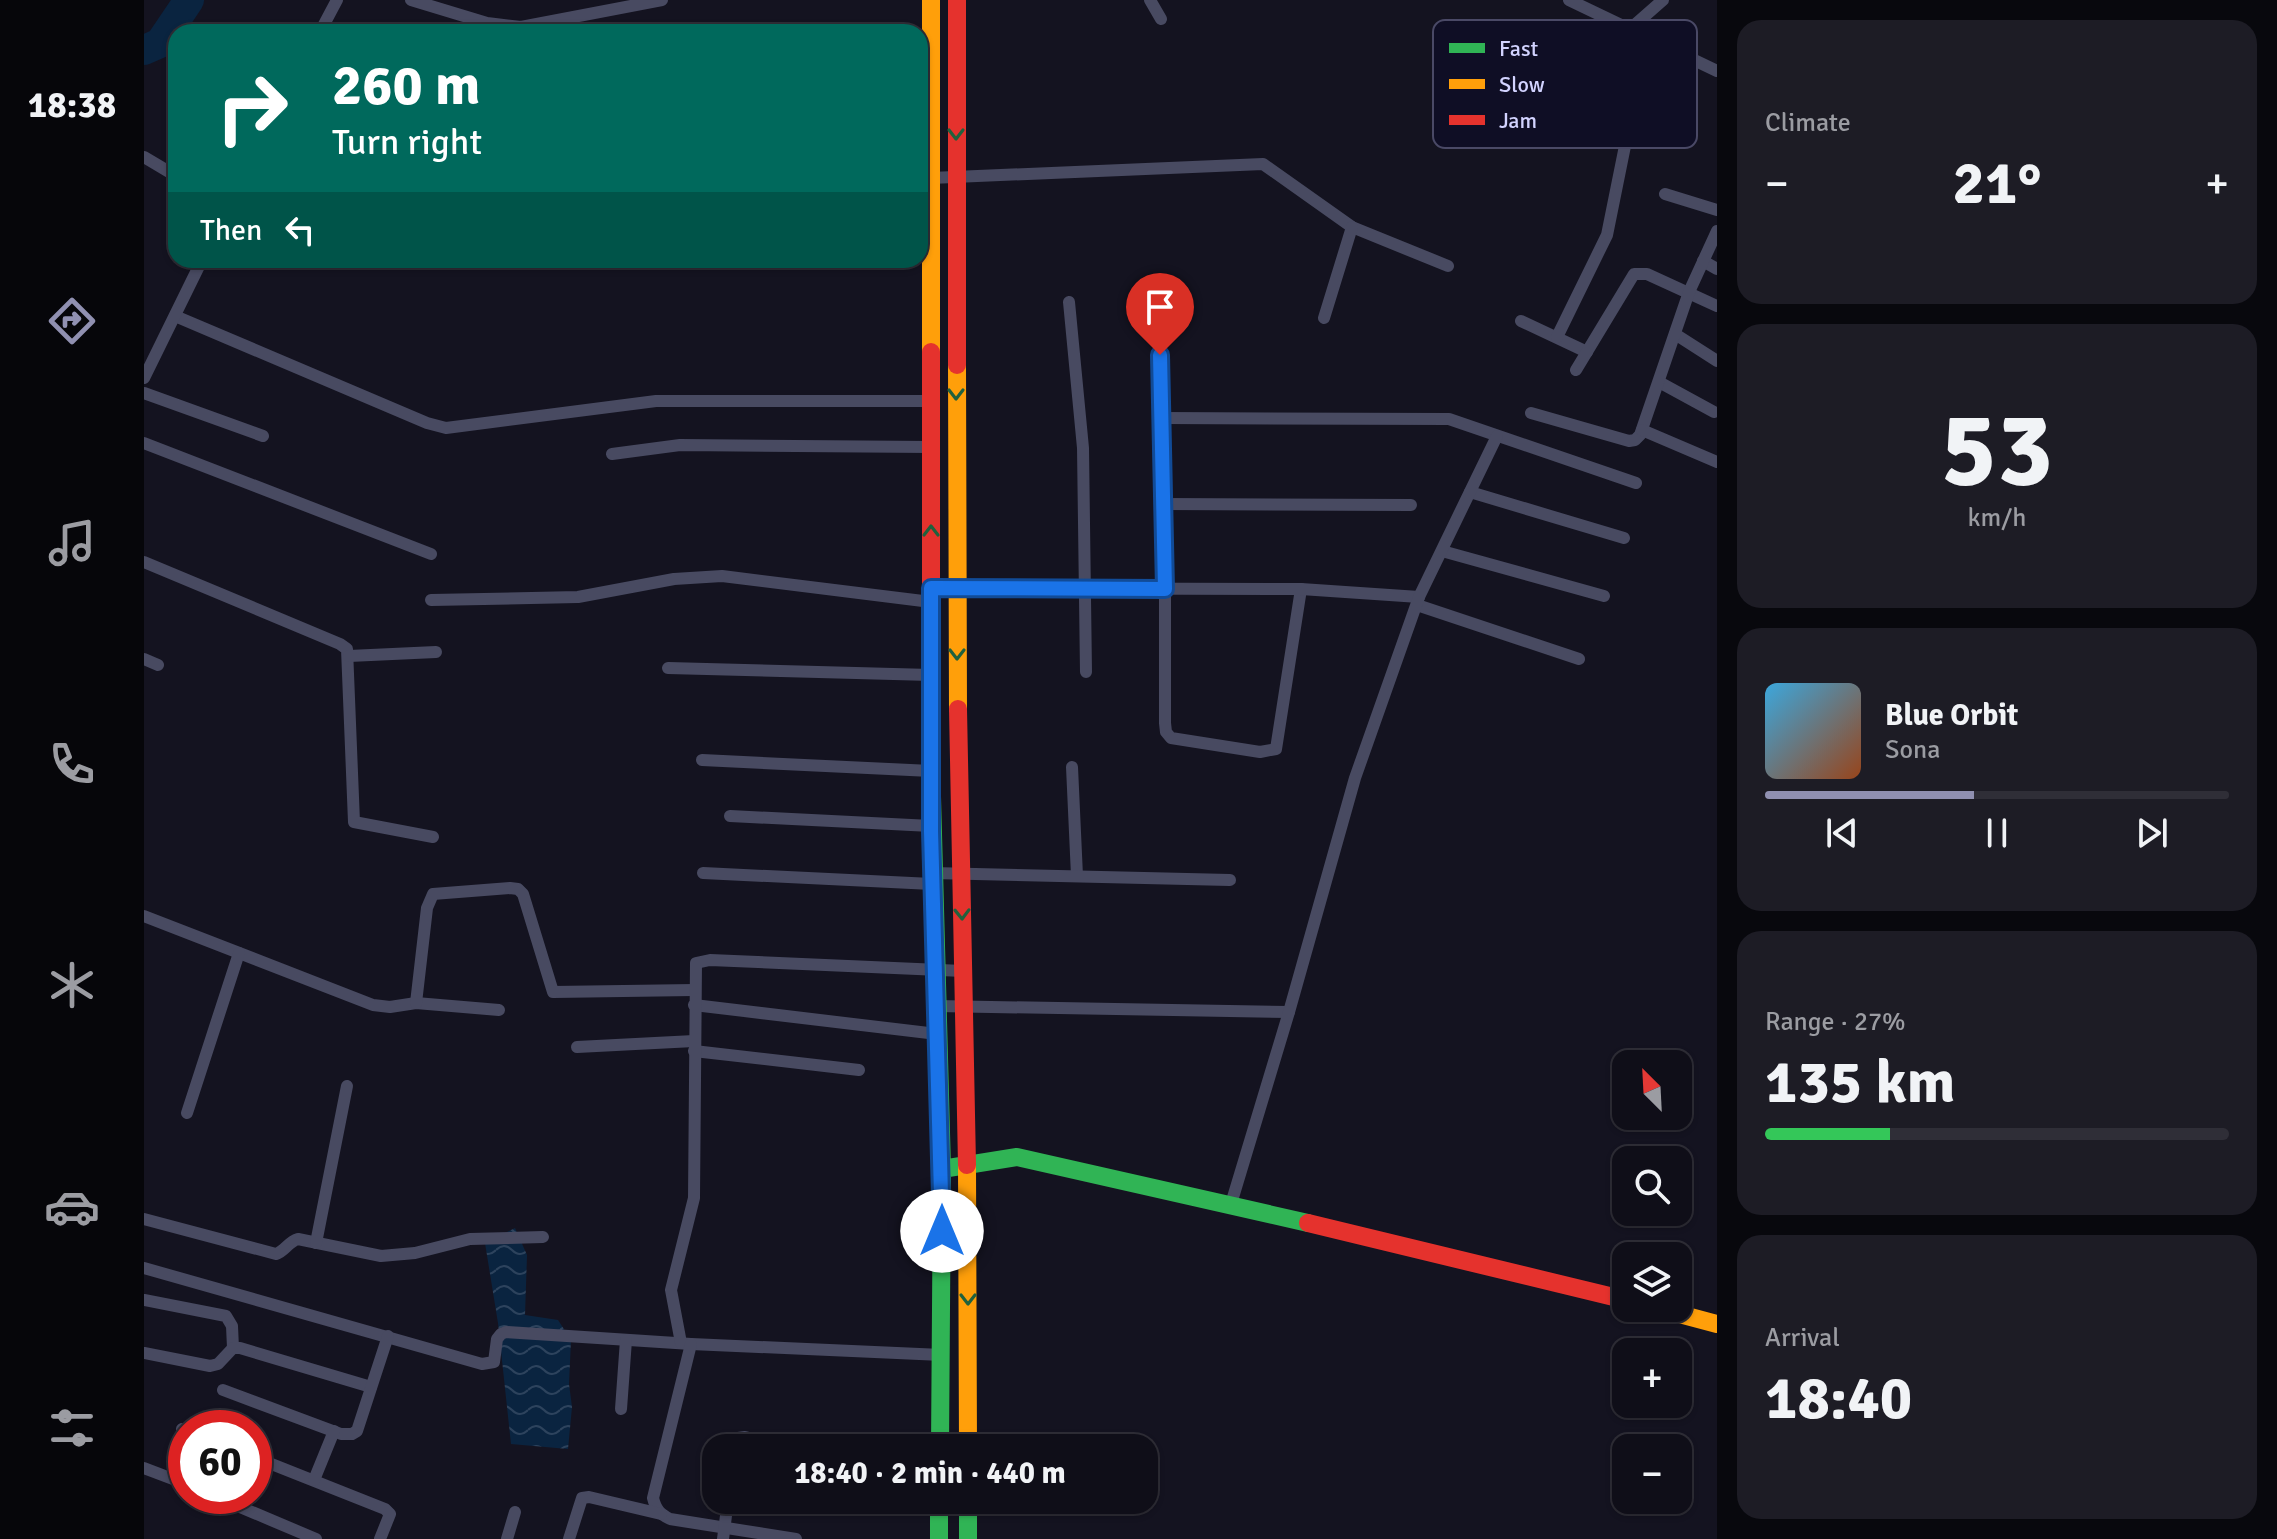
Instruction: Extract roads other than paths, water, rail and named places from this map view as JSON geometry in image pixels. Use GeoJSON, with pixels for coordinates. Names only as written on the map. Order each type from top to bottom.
{"type":"FeatureCollection","features":[{"type":"Feature","properties":{"kind":"main road"},"geometry":{"type":"LineString","coordinates":[[928,131],[931,0]]}},
{"type":"Feature","properties":{"kind":"main road"},"geometry":{"type":"LineString","coordinates":[[957,0],[957,589],[967,1165],[968,1434]]}},
{"type":"Feature","properties":{"kind":"main road"},"geometry":{"type":"LineString","coordinates":[[931,93],[956,94]]}},
{"type":"Feature","properties":{"kind":"main road"},"geometry":{"type":"LineString","coordinates":[[928,165],[931,178],[931,826],[942,1169],[940,1434]]}},
{"type":"Feature","properties":{"kind":"main road"},"geometry":{"type":"LineString","coordinates":[[942,1169],[992,1157],[1017,1157],[1231,1204],[1612,1297]]}},
{"type":"Feature","properties":{"kind":"main road"},"geometry":{"type":"LineString","coordinates":[[1692,1317],[1717,1324]]}},
{"type":"Feature","properties":{"kind":"main road"},"geometry":{"type":"LineString","coordinates":[[939,1514],[939,1539]]}},
{"type":"Feature","properties":{"kind":"main road"},"geometry":{"type":"LineString","coordinates":[[968,1514],[968,1539]]}},
{"type":"Feature","properties":{"kind":"street"},"geometry":{"type":"LineString","coordinates":[[324,24],[337,0]]}},
{"type":"Feature","properties":{"kind":"street"},"geometry":{"type":"LineString","coordinates":[[411,0],[496,24]]}},
{"type":"Feature","properties":{"kind":"street"},"geometry":{"type":"LineString","coordinates":[[572,24],[662,0]]}},
{"type":"Feature","properties":{"kind":"street"},"geometry":{"type":"LineString","coordinates":[[1150,0],[1161,19]]}},
{"type":"Feature","properties":{"kind":"street"},"geometry":{"type":"LineString","coordinates":[[1569,0],[1611,20]]}},
{"type":"Feature","properties":{"kind":"street"},"geometry":{"type":"LineString","coordinates":[[1640,20],[1663,0]]}},
{"type":"Feature","properties":{"kind":"street"},"geometry":{"type":"LineString","coordinates":[[1697,61],[1717,71]]}},
{"type":"Feature","properties":{"kind":"street"},"geometry":{"type":"LineString","coordinates":[[1557,337],[1607,235],[1625,148]]}},
{"type":"Feature","properties":{"kind":"street"},"geometry":{"type":"LineString","coordinates":[[144,157],[168,171]]}},
{"type":"Feature","properties":{"kind":"street"},"geometry":{"type":"LineString","coordinates":[[931,178],[1263,164],[1352,227],[1448,266]]}},
{"type":"Feature","properties":{"kind":"street"},"geometry":{"type":"LineString","coordinates":[[1665,194],[1717,210]]}},
{"type":"Feature","properties":{"kind":"street"},"geometry":{"type":"LineString","coordinates":[[1324,318],[1352,227]]}},
{"type":"Feature","properties":{"kind":"street"},"geometry":{"type":"LineString","coordinates":[[1531,413],[1629,441],[1635,440],[1642,430],[1689,292],[1717,231]]}},
{"type":"Feature","properties":{"kind":"street"},"geometry":{"type":"LineString","coordinates":[[1703,261],[1717,269]]}},
{"type":"Feature","properties":{"kind":"street"},"geometry":{"type":"LineString","coordinates":[[144,378],[198,268]]}},
{"type":"Feature","properties":{"kind":"street"},"geometry":{"type":"LineString","coordinates":[[1576,370],[1634,274],[1647,274],[1717,306]]}},
{"type":"Feature","properties":{"kind":"street"},"geometry":{"type":"LineString","coordinates":[[1069,302],[1083,448],[1086,672]]}},
{"type":"Feature","properties":{"kind":"street"},"geometry":{"type":"LineString","coordinates":[[175,316],[427,423],[446,428],[656,401],[931,401]]}},
{"type":"Feature","properties":{"kind":"street"},"geometry":{"type":"LineString","coordinates":[[1521,321],[1587,352]]}},
{"type":"Feature","properties":{"kind":"street"},"geometry":{"type":"LineString","coordinates":[[1159,324],[1166,732],[1171,738],[1260,752],[1276,749],[1301,589]]}},
{"type":"Feature","properties":{"kind":"street"},"geometry":{"type":"LineString","coordinates":[[1675,334],[1717,361]]}},
{"type":"Feature","properties":{"kind":"street"},"geometry":{"type":"LineString","coordinates":[[1659,382],[1714,412]]}},
{"type":"Feature","properties":{"kind":"street"},"geometry":{"type":"LineString","coordinates":[[144,393],[263,436]]}},
{"type":"Feature","properties":{"kind":"street"},"geometry":{"type":"LineString","coordinates":[[1161,418],[1449,419],[1636,483]]}},
{"type":"Feature","properties":{"kind":"street"},"geometry":{"type":"LineString","coordinates":[[1642,430],[1717,462]]}},
{"type":"Feature","properties":{"kind":"street"},"geometry":{"type":"LineString","coordinates":[[1231,1204],[1351,790],[1418,601],[1497,436]]}},
{"type":"Feature","properties":{"kind":"street"},"geometry":{"type":"LineString","coordinates":[[144,443],[431,554]]}},
{"type":"Feature","properties":{"kind":"street"},"geometry":{"type":"LineString","coordinates":[[612,454],[680,445],[931,447]]}},
{"type":"Feature","properties":{"kind":"street"},"geometry":{"type":"LineString","coordinates":[[1470,492],[1624,538]]}},
{"type":"Feature","properties":{"kind":"street"},"geometry":{"type":"LineString","coordinates":[[1163,504],[1411,505]]}},
{"type":"Feature","properties":{"kind":"street"},"geometry":{"type":"LineString","coordinates":[[1442,551],[1604,596]]}},
{"type":"Feature","properties":{"kind":"street"},"geometry":{"type":"LineString","coordinates":[[144,562],[347,649],[354,822],[433,837]]}},
{"type":"Feature","properties":{"kind":"street"},"geometry":{"type":"LineString","coordinates":[[431,600],[578,597],[674,579],[722,576],[931,595],[957,589],[1301,589],[1418,601],[1579,659]]}},
{"type":"Feature","properties":{"kind":"street"},"geometry":{"type":"LineString","coordinates":[[349,656],[436,652]]}},
{"type":"Feature","properties":{"kind":"street"},"geometry":{"type":"LineString","coordinates":[[144,659],[158,665]]}},
{"type":"Feature","properties":{"kind":"street"},"geometry":{"type":"LineString","coordinates":[[668,668],[931,675]]}},
{"type":"Feature","properties":{"kind":"street"},"geometry":{"type":"LineString","coordinates":[[702,760],[931,771]]}},
{"type":"Feature","properties":{"kind":"street"},"geometry":{"type":"LineString","coordinates":[[1072,767],[1077,876]]}},
{"type":"Feature","properties":{"kind":"street"},"geometry":{"type":"LineString","coordinates":[[730,816],[931,826]]}},
{"type":"Feature","properties":{"kind":"street"},"geometry":{"type":"LineString","coordinates":[[703,873],[932,878],[961,874],[1230,880]]}},
{"type":"Feature","properties":{"kind":"street"},"geometry":{"type":"LineString","coordinates":[[416,1003],[427,908],[433,894],[510,888],[518,889],[523,894],[553,992],[694,990]]}},
{"type":"Feature","properties":{"kind":"street"},"geometry":{"type":"LineString","coordinates":[[144,916],[373,1005],[390,1007],[416,1003],[499,1010]]}},
{"type":"Feature","properties":{"kind":"street"},"geometry":{"type":"LineString","coordinates":[[187,1113],[239,953]]}},
{"type":"Feature","properties":{"kind":"street"},"geometry":{"type":"LineString","coordinates":[[661,1514],[653,1498],[686,1344],[671,1290],[694,1198],[696,963],[702,960],[963,971]]}},
{"type":"Feature","properties":{"kind":"street"},"geometry":{"type":"LineString","coordinates":[[694,1005],[937,1034]]}},
{"type":"Feature","properties":{"kind":"street"},"geometry":{"type":"LineString","coordinates":[[936,1006],[1289,1012]]}},
{"type":"Feature","properties":{"kind":"street"},"geometry":{"type":"LineString","coordinates":[[577,1047],[694,1046],[859,1070]]}},
{"type":"Feature","properties":{"kind":"street"},"geometry":{"type":"LineString","coordinates":[[316,1243],[347,1086]]}},
{"type":"Feature","properties":{"kind":"street"},"geometry":{"type":"LineString","coordinates":[[144,1219],[276,1254],[298,1239],[381,1256],[415,1253],[478,1238],[543,1237]]}},
{"type":"Feature","properties":{"kind":"street"},"geometry":{"type":"LineString","coordinates":[[144,1268],[488,1364],[494,1362],[497,1339],[506,1332],[686,1344],[942,1355]]}},
{"type":"Feature","properties":{"kind":"street"},"geometry":{"type":"LineString","coordinates":[[144,1300],[226,1316],[231,1320],[233,1348],[218,1364],[210,1366],[144,1353]]}},
{"type":"Feature","properties":{"kind":"street"},"geometry":{"type":"LineString","coordinates":[[223,1390],[346,1435],[357,1431],[388,1336]]}},
{"type":"Feature","properties":{"kind":"street"},"geometry":{"type":"LineString","coordinates":[[621,1409],[626,1340]]}},
{"type":"Feature","properties":{"kind":"street"},"geometry":{"type":"LineString","coordinates":[[233,1348],[371,1387]]}},
{"type":"Feature","properties":{"kind":"street"},"geometry":{"type":"LineString","coordinates":[[314,1480],[334,1431]]}},
{"type":"Feature","properties":{"kind":"street"},"geometry":{"type":"LineString","coordinates":[[272,1464],[385,1509],[390,1514],[380,1539]]}},
{"type":"Feature","properties":{"kind":"street"},"geometry":{"type":"LineString","coordinates":[[144,1468],[168,1477]]}},
{"type":"Feature","properties":{"kind":"street"},"geometry":{"type":"LineString","coordinates":[[569,1539],[582,1498],[589,1497],[724,1533],[796,1539]]}},
{"type":"Feature","properties":{"kind":"street"},"geometry":{"type":"LineString","coordinates":[[507,1539],[515,1512]]}},
{"type":"Feature","properties":{"kind":"street"},"geometry":{"type":"LineString","coordinates":[[257,1514],[316,1539]]}},
{"type":"Feature","properties":{"kind":"water"},"geometry":{"type":"Polygon","coordinates":[[[515,1228],[527,1255],[525,1315],[558,1320],[571,1340],[569,1384],[572,1407],[568,1449],[511,1444],[498,1323],[485,1243],[515,1228]]]}},
{"type":"Feature","properties":{"kind":"waterway"},"geometry":{"type":"LineString","coordinates":[[173,24],[189,0]]}},
{"type":"Feature","properties":{"kind":"waterway"},"geometry":{"type":"LineString","coordinates":[[144,50],[160,43],[168,31]]}}]}
